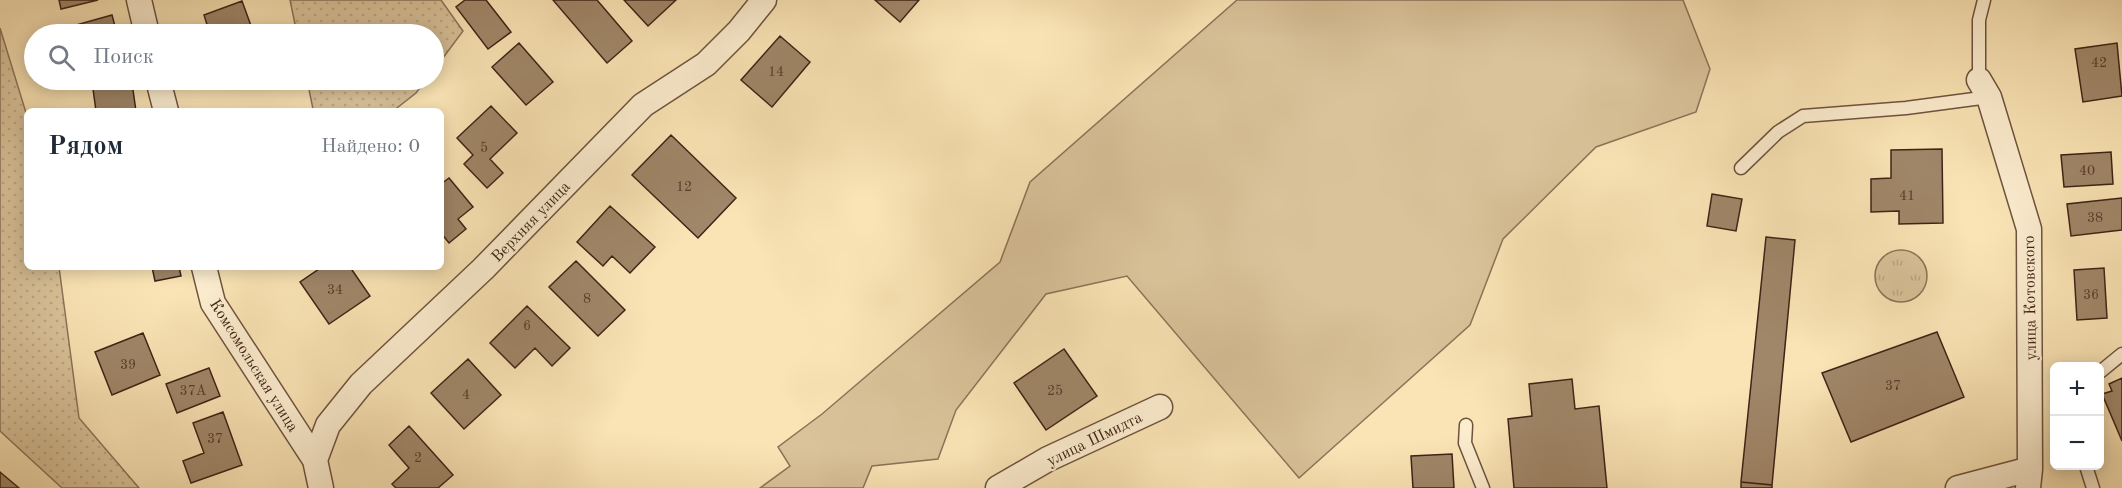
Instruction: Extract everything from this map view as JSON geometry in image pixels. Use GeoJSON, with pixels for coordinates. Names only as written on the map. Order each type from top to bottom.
{"type":"FeatureCollection","features":[{"type":"Feature","properties":{"kind":"street"},"geometry":{"type":"LineString","coordinates":[[139,0],[145,24]]}},
{"type":"Feature","properties":{"kind":"street","name":"Верхняя улица"},"geometry":{"type":"LineString","coordinates":[[315,460],[328,425],[361,384],[475,277],[643,105],[706,64],[739,31],[764,0]]}},
{"type":"Feature","properties":{"kind":"street","name":"улица Котовского"},"geometry":{"type":"LineString","coordinates":[[1984,89],[2029,229],[2029,478]]}},
{"type":"Feature","properties":{"kind":"street"},"geometry":{"type":"LineString","coordinates":[[161,90],[165,108]]}},
{"type":"Feature","properties":{"kind":"street","name":"Комсомольская улица"},"geometry":{"type":"LineString","coordinates":[[205,270],[213,303],[315,460]]}},
{"type":"Feature","properties":{"kind":"street","name":"улица Шмидта"},"geometry":{"type":"LineString","coordinates":[[998,488],[1048,459],[1160,406]]}},
{"type":"Feature","properties":{"kind":"street"},"geometry":{"type":"LineString","coordinates":[[315,460],[321,488]]}},
{"type":"Feature","properties":{"kind":"street"},"geometry":{"type":"LineString","coordinates":[[1958,488],[2029,478]]}},
{"type":"Feature","properties":{"kind":"lane"},"geometry":{"type":"LineString","coordinates":[[1741,168],[1778,132],[1803,116],[1906,108],[1984,89],[1978,20],[1984,0]]}},
{"type":"Feature","properties":{"kind":"lane"},"geometry":{"type":"LineString","coordinates":[[2104,369],[2122,354]]}},
{"type":"Feature","properties":{"kind":"lane"},"geometry":{"type":"LineString","coordinates":[[1466,425],[1465,443],[1483,488]]}},
{"type":"Feature","properties":{"kind":"lane"},"geometry":{"type":"LineString","coordinates":[[2088,470],[2093,488]]}},
{"type":"Feature","properties":{"kind":"green space"},"geometry":{"type":"Polygon","coordinates":[[[290,0],[441,0],[463,31],[444,57],[444,24],[295,24],[290,0]]]}},
{"type":"Feature","properties":{"kind":"green space"},"geometry":{"type":"Polygon","coordinates":[[[1237,0],[1683,0],[1710,69],[1696,112],[1596,147],[1503,239],[1470,325],[1299,478],[1127,276],[1046,294],[956,410],[938,459],[872,466],[863,488],[760,488],[790,466],[778,447],[822,414],[1000,262],[1030,182],[1237,0]]]}},
{"type":"Feature","properties":{"kind":"green space"},"geometry":{"type":"Polygon","coordinates":[[[0,28],[25,108],[24,270],[59,270],[79,418],[139,488],[62,488],[0,431],[0,28]]]}},
{"type":"Feature","properties":{"kind":"green space"},"geometry":{"type":"Polygon","coordinates":[[[309,90],[418,90],[397,108],[313,108],[309,90]]]}},
{"type":"Feature","properties":{"kind":"green space"},"geometry":{"type":"Polygon","coordinates":[[[1901,250],[1911,252],[1919,258],[1925,266],[1927,276],[1925,286],[1919,294],[1911,300],[1901,302],[1891,300],[1883,294],[1877,286],[1875,276],[1877,266],[1883,258],[1891,252],[1901,250]]]}},
{"type":"Feature","properties":{"kind":"building"},"geometry":{"type":"Polygon","coordinates":[[[59,0],[98,0],[61,9],[59,0]]]}},
{"type":"Feature","properties":{"kind":"building"},"geometry":{"type":"Polygon","coordinates":[[[465,0],[486,0],[511,32],[488,49],[456,7],[465,0]]]}},
{"type":"Feature","properties":{"kind":"building"},"geometry":{"type":"Polygon","coordinates":[[[553,0],[597,0],[632,41],[607,63],[553,0]]]}},
{"type":"Feature","properties":{"kind":"building"},"geometry":{"type":"Polygon","coordinates":[[[624,0],[676,0],[648,26],[624,0]]]}},
{"type":"Feature","properties":{"kind":"building"},"geometry":{"type":"Polygon","coordinates":[[[875,0],[919,0],[900,22],[875,0]]]}},
{"type":"Feature","properties":{"kind":"building"},"geometry":{"type":"Polygon","coordinates":[[[242,1],[250,24],[207,24],[204,15],[242,1]]]}},
{"type":"Feature","properties":{"kind":"building"},"geometry":{"type":"Polygon","coordinates":[[[112,15],[114,24],[80,24],[112,15]]]}},
{"type":"Feature","properties":{"kind":"building"},"geometry":{"type":"Polygon","coordinates":[[[780,36],[810,62],[772,107],[741,80],[780,36]]]}},
{"type":"Feature","properties":{"kind":"building"},"geometry":{"type":"Polygon","coordinates":[[[519,43],[553,82],[526,105],[492,67],[519,43]]]}},
{"type":"Feature","properties":{"kind":"building"},"geometry":{"type":"Polygon","coordinates":[[[2117,43],[2122,96],[2083,102],[2075,49],[2117,43]]]}},
{"type":"Feature","properties":{"kind":"building"},"geometry":{"type":"Polygon","coordinates":[[[93,90],[133,90],[136,108],[96,108],[93,90]]]}},
{"type":"Feature","properties":{"kind":"building"},"geometry":{"type":"Polygon","coordinates":[[[491,106],[517,133],[490,159],[503,173],[487,188],[464,164],[473,155],[457,138],[491,106]]]}},
{"type":"Feature","properties":{"kind":"building"},"geometry":{"type":"Polygon","coordinates":[[[671,135],[736,198],[698,238],[632,175],[671,135]]]}},
{"type":"Feature","properties":{"kind":"building"},"geometry":{"type":"Polygon","coordinates":[[[1942,149],[1943,223],[1899,224],[1899,211],[1871,212],[1871,179],[1891,178],[1891,150],[1942,149]]]}},
{"type":"Feature","properties":{"kind":"building"},"geometry":{"type":"Polygon","coordinates":[[[2111,152],[2113,184],[2064,187],[2061,155],[2111,152]]]}},
{"type":"Feature","properties":{"kind":"building"},"geometry":{"type":"Polygon","coordinates":[[[449,178],[473,207],[458,219],[466,229],[449,243],[444,237],[444,182],[449,178]]]}},
{"type":"Feature","properties":{"kind":"building"},"geometry":{"type":"Polygon","coordinates":[[[1712,194],[1742,199],[1736,231],[1707,226],[1712,194]]]}},
{"type":"Feature","properties":{"kind":"building"},"geometry":{"type":"Polygon","coordinates":[[[2122,198],[2122,230],[2071,236],[2067,204],[2122,198]]]}},
{"type":"Feature","properties":{"kind":"building"},"geometry":{"type":"Polygon","coordinates":[[[610,206],[655,247],[630,273],[612,256],[603,266],[577,242],[610,206]]]}},
{"type":"Feature","properties":{"kind":"building"},"geometry":{"type":"Polygon","coordinates":[[[1766,237],[1795,240],[1772,485],[1741,482],[1766,237]]]}},
{"type":"Feature","properties":{"kind":"building"},"geometry":{"type":"Polygon","coordinates":[[[576,261],[625,310],[598,336],[549,287],[576,261]]]}},
{"type":"Feature","properties":{"kind":"building"},"geometry":{"type":"Polygon","coordinates":[[[2104,268],[2107,318],[2077,320],[2074,270],[2104,268]]]}},
{"type":"Feature","properties":{"kind":"building"},"geometry":{"type":"Polygon","coordinates":[[[153,270],[180,270],[181,276],[155,281],[153,270]]]}},
{"type":"Feature","properties":{"kind":"building"},"geometry":{"type":"Polygon","coordinates":[[[318,270],[352,270],[370,296],[329,324],[300,282],[318,270]]]}},
{"type":"Feature","properties":{"kind":"building"},"geometry":{"type":"Polygon","coordinates":[[[527,306],[570,348],[552,366],[535,348],[515,368],[490,343],[527,306]]]}},
{"type":"Feature","properties":{"kind":"building"},"geometry":{"type":"Polygon","coordinates":[[[1937,332],[1964,397],[1851,442],[1822,373],[1937,332]]]}},
{"type":"Feature","properties":{"kind":"building"},"geometry":{"type":"Polygon","coordinates":[[[143,333],[160,375],[112,395],[95,352],[143,333]]]}},
{"type":"Feature","properties":{"kind":"building"},"geometry":{"type":"Polygon","coordinates":[[[1064,349],[1097,396],[1046,430],[1014,383],[1064,349]]]}},
{"type":"Feature","properties":{"kind":"building"},"geometry":{"type":"Polygon","coordinates":[[[468,359],[501,395],[464,429],[431,393],[468,359]]]}},
{"type":"Feature","properties":{"kind":"building"},"geometry":{"type":"Polygon","coordinates":[[[209,368],[220,396],[177,413],[166,384],[209,368]]]}},
{"type":"Feature","properties":{"kind":"building"},"geometry":{"type":"Polygon","coordinates":[[[2122,378],[2122,441],[2104,399],[2104,393],[2112,391],[2109,384],[2122,378]]]}},
{"type":"Feature","properties":{"kind":"building"},"geometry":{"type":"Polygon","coordinates":[[[1572,379],[1575,409],[1599,406],[1607,488],[1514,488],[1508,419],[1532,416],[1529,384],[1572,379]]]}},
{"type":"Feature","properties":{"kind":"building"},"geometry":{"type":"Polygon","coordinates":[[[223,412],[242,465],[191,483],[183,461],[204,453],[193,423],[223,412]]]}},
{"type":"Feature","properties":{"kind":"building"},"geometry":{"type":"Polygon","coordinates":[[[409,426],[453,475],[438,488],[396,488],[392,484],[409,468],[389,445],[409,426]]]}},
{"type":"Feature","properties":{"kind":"building"},"geometry":{"type":"Polygon","coordinates":[[[1452,454],[1454,488],[1413,488],[1411,456],[1452,454]]]}},
{"type":"Feature","properties":{"kind":"building"},"geometry":{"type":"Polygon","coordinates":[[[0,472],[19,488],[0,488],[0,472]]]}},
{"type":"Feature","properties":{"kind":"building"},"geometry":{"type":"Polygon","coordinates":[[[1741,482],[1772,485],[1772,488],[1741,488],[1741,482]]]}}]}
